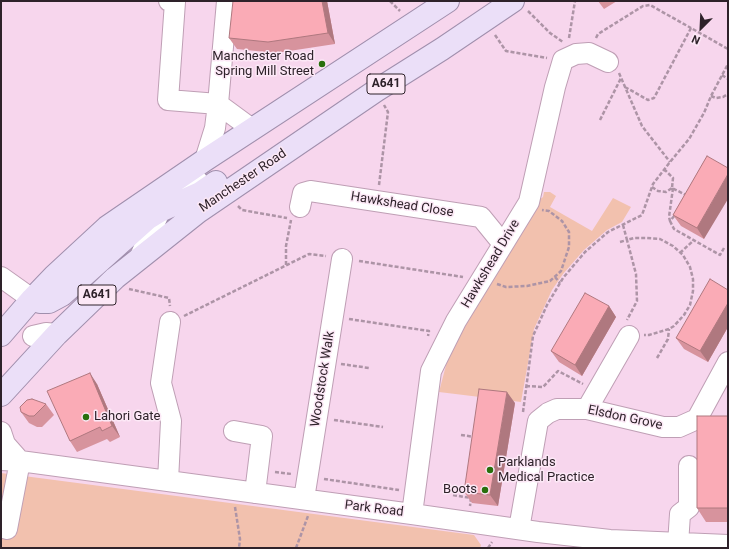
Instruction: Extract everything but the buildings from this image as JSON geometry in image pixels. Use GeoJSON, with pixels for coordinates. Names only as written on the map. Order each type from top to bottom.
{"type":"FeatureCollection","features":[{"type":"Feature","properties":{"kind":"main road","name":"A641"},"geometry":{"type":"LineString","coordinates":[[1,335],[54,276],[107,227],[205,160],[448,1]]}},
{"type":"Feature","properties":{"kind":"main road","name":"Manchester Road"},"geometry":{"type":"LineString","coordinates":[[1,395],[57,334],[115,278],[198,212],[226,191],[294,147],[377,90],[442,49],[485,19],[518,3]]}},
{"type":"Feature","properties":{"kind":"main road"},"geometry":{"type":"LineString","coordinates":[[32,299],[40,302],[49,302],[62,295],[147,219],[200,193],[260,154],[294,147]]}},
{"type":"Feature","properties":{"kind":"main road"},"geometry":{"type":"LineString","coordinates":[[32,299],[49,319],[57,334]]}},
{"type":"Feature","properties":{"kind":"street"},"geometry":{"type":"LineString","coordinates":[[169,1],[175,2],[168,100],[218,104],[252,129]]}},
{"type":"Feature","properties":{"kind":"street"},"geometry":{"type":"LineString","coordinates":[[205,160],[215,128],[227,1]]}},
{"type":"Feature","properties":{"kind":"street"},"geometry":{"type":"LineString","coordinates":[[569,57],[608,62]]}},
{"type":"Feature","properties":{"kind":"street","name":"Hawkshead Drive"},"geometry":{"type":"LineString","coordinates":[[412,514],[431,371],[456,321],[528,202],[555,87],[569,57]]}},
{"type":"Feature","properties":{"kind":"street"},"geometry":{"type":"LineString","coordinates":[[139,259],[160,212],[170,199],[197,180]]}},
{"type":"Feature","properties":{"kind":"street","name":"Hawkshead Close"},"geometry":{"type":"LineString","coordinates":[[295,213],[303,193],[310,191],[481,217],[503,244]]}},
{"type":"Feature","properties":{"kind":"street","name":"Woodstock Walk"},"geometry":{"type":"LineString","coordinates":[[309,500],[317,418],[342,259]]}},
{"type":"Feature","properties":{"kind":"street"},"geometry":{"type":"LineString","coordinates":[[1,277],[32,299]]}},
{"type":"Feature","properties":{"kind":"street"},"geometry":{"type":"LineString","coordinates":[[168,481],[171,421],[161,382],[170,322]]}},
{"type":"Feature","properties":{"kind":"street"},"geometry":{"type":"LineString","coordinates":[[586,409],[633,330]]}},
{"type":"Feature","properties":{"kind":"street"},"geometry":{"type":"LineString","coordinates":[[33,336],[46,333],[57,334]]}},
{"type":"Feature","properties":{"kind":"street","name":"Elsdon Grove"},"geometry":{"type":"LineString","coordinates":[[530,418],[557,409],[586,409],[663,427],[679,427],[697,419],[728,362]]}},
{"type":"Feature","properties":{"kind":"street"},"geometry":{"type":"LineString","coordinates":[[523,534],[530,418]]}},
{"type":"Feature","properties":{"kind":"street"},"geometry":{"type":"LineString","coordinates":[[234,431],[262,436],[255,493]]}},
{"type":"Feature","properties":{"kind":"street"},"geometry":{"type":"LineString","coordinates":[[1,432],[11,460],[7,529]]}},
{"type":"Feature","properties":{"kind":"street","name":"Park Road"},"geometry":{"type":"LineString","coordinates":[[11,460],[412,514],[523,534],[609,544],[727,545]]}},
{"type":"Feature","properties":{"kind":"street"},"geometry":{"type":"LineString","coordinates":[[681,545],[680,514],[689,507],[689,466]]}},
{"type":"Feature","properties":{"kind":"path"},"geometry":{"type":"LineString","coordinates":[[569,57],[569,41],[575,1]]}},
{"type":"Feature","properties":{"kind":"path"},"geometry":{"type":"LineString","coordinates":[[518,3],[531,16],[564,43],[569,57]]}},
{"type":"Feature","properties":{"kind":"path"},"geometry":{"type":"LineString","coordinates":[[485,19],[506,51],[569,57],[598,34],[643,6],[650,5],[728,49]]}},
{"type":"Feature","properties":{"kind":"path"},"geometry":{"type":"LineString","coordinates":[[625,87],[648,100],[654,98],[691,28]]}},
{"type":"Feature","properties":{"kind":"path"},"geometry":{"type":"LineString","coordinates":[[608,62],[618,71],[642,126],[670,162]]}},
{"type":"Feature","properties":{"kind":"path"},"geometry":{"type":"LineString","coordinates":[[530,418],[526,386],[533,336],[547,304],[560,282],[585,252],[608,232],[642,215],[652,187],[664,169],[689,139],[728,64]]}},
{"type":"Feature","properties":{"kind":"path"},"geometry":{"type":"LineString","coordinates":[[722,75],[728,79]]}},
{"type":"Feature","properties":{"kind":"path"},"geometry":{"type":"LineString","coordinates":[[600,120],[621,78]]}},
{"type":"Feature","properties":{"kind":"path"},"geometry":{"type":"LineString","coordinates":[[377,90],[388,112],[377,201]]}},
{"type":"Feature","properties":{"kind":"path"},"geometry":{"type":"LineString","coordinates":[[711,96],[716,98],[723,97],[728,94]]}},
{"type":"Feature","properties":{"kind":"path"},"geometry":{"type":"LineString","coordinates":[[664,169],[672,178],[673,188],[669,217],[674,229],[720,255],[724,248]]}},
{"type":"Feature","properties":{"kind":"path"},"geometry":{"type":"LineString","coordinates":[[652,187],[658,191],[666,192],[673,188]]}},
{"type":"Feature","properties":{"kind":"path"},"geometry":{"type":"LineString","coordinates":[[481,280],[506,287],[527,286],[550,281],[561,270],[569,247],[568,232],[562,221],[549,211],[542,210],[539,200],[532,188]]}},
{"type":"Feature","properties":{"kind":"path"},"geometry":{"type":"LineString","coordinates":[[673,188],[692,198]]}},
{"type":"Feature","properties":{"kind":"path"},"geometry":{"type":"LineString","coordinates":[[226,191],[242,210],[295,213],[286,246],[286,265]]}},
{"type":"Feature","properties":{"kind":"path"},"geometry":{"type":"LineString","coordinates":[[670,221],[679,212]]}},
{"type":"Feature","properties":{"kind":"path"},"geometry":{"type":"LineString","coordinates":[[620,242],[627,240],[634,238],[660,239],[673,246],[690,267],[693,279],[692,298],[684,315],[674,326],[649,335],[633,330],[637,301],[636,274],[627,240],[623,225]]}},
{"type":"Feature","properties":{"kind":"path"},"geometry":{"type":"LineString","coordinates":[[680,253],[694,240]]}},
{"type":"Feature","properties":{"kind":"path"},"geometry":{"type":"LineString","coordinates":[[554,277],[560,282]]}},
{"type":"Feature","properties":{"kind":"path"},"geometry":{"type":"LineString","coordinates":[[684,315],[689,317]]}},
{"type":"Feature","properties":{"kind":"path"},"geometry":{"type":"LineString","coordinates":[[333,317],[429,331],[428,338]]}},
{"type":"Feature","properties":{"kind":"path"},"geometry":{"type":"LineString","coordinates":[[657,358],[668,339],[669,329]]}},
{"type":"Feature","properties":{"kind":"path"},"geometry":{"type":"LineString","coordinates":[[326,362],[368,368]]}},
{"type":"Feature","properties":{"kind":"path"},"geometry":{"type":"LineString","coordinates":[[526,386],[543,387],[558,371],[596,392]]}},
{"type":"Feature","properties":{"kind":"path"},"geometry":{"type":"LineString","coordinates":[[317,418],[383,427]]}},
{"type":"Feature","properties":{"kind":"path"},"geometry":{"type":"LineString","coordinates":[[461,435],[481,438]]}},
{"type":"Feature","properties":{"kind":"path"},"geometry":{"type":"LineString","coordinates":[[233,490],[240,539],[239,548]]}},
{"type":"Feature","properties":{"kind":"path"},"geometry":{"type":"LineString","coordinates":[[296,548],[305,527],[309,500]]}},
{"type":"Feature","properties":{"kind":"path"},"geometry":{"type":"LineString","coordinates":[[488,548],[523,534]]}},
{"type":"Feature","properties":{"kind":"shaded area"},"geometry":{"type":"Polygon","coordinates":[[[544,192],[550,192],[556,196],[550,207],[592,231],[613,198],[631,207],[622,222],[607,230],[584,250],[563,274],[552,290],[534,329],[521,402],[439,392],[450,350],[499,269],[535,203],[543,197],[544,192]]]}},
{"type":"Feature","properties":{"kind":"shaded area"},"geometry":{"type":"Polygon","coordinates":[[[1,473],[474,535],[481,545],[480,548],[1,548],[1,473]]]}},
{"type":"Feature","properties":{"kind":"place","name":"Manchester Road Spring Mill Street"},"geometry":{"type":"Point","coordinates":[322,64]}},
{"type":"Feature","properties":{"kind":"place","name":"Lahori Gate"},"geometry":{"type":"Point","coordinates":[86,417]}},
{"type":"Feature","properties":{"kind":"place","name":"Parklands Medical Practice"},"geometry":{"type":"Point","coordinates":[490,470]}},
{"type":"Feature","properties":{"kind":"place","name":"Boots"},"geometry":{"type":"Point","coordinates":[485,490]}}]}
